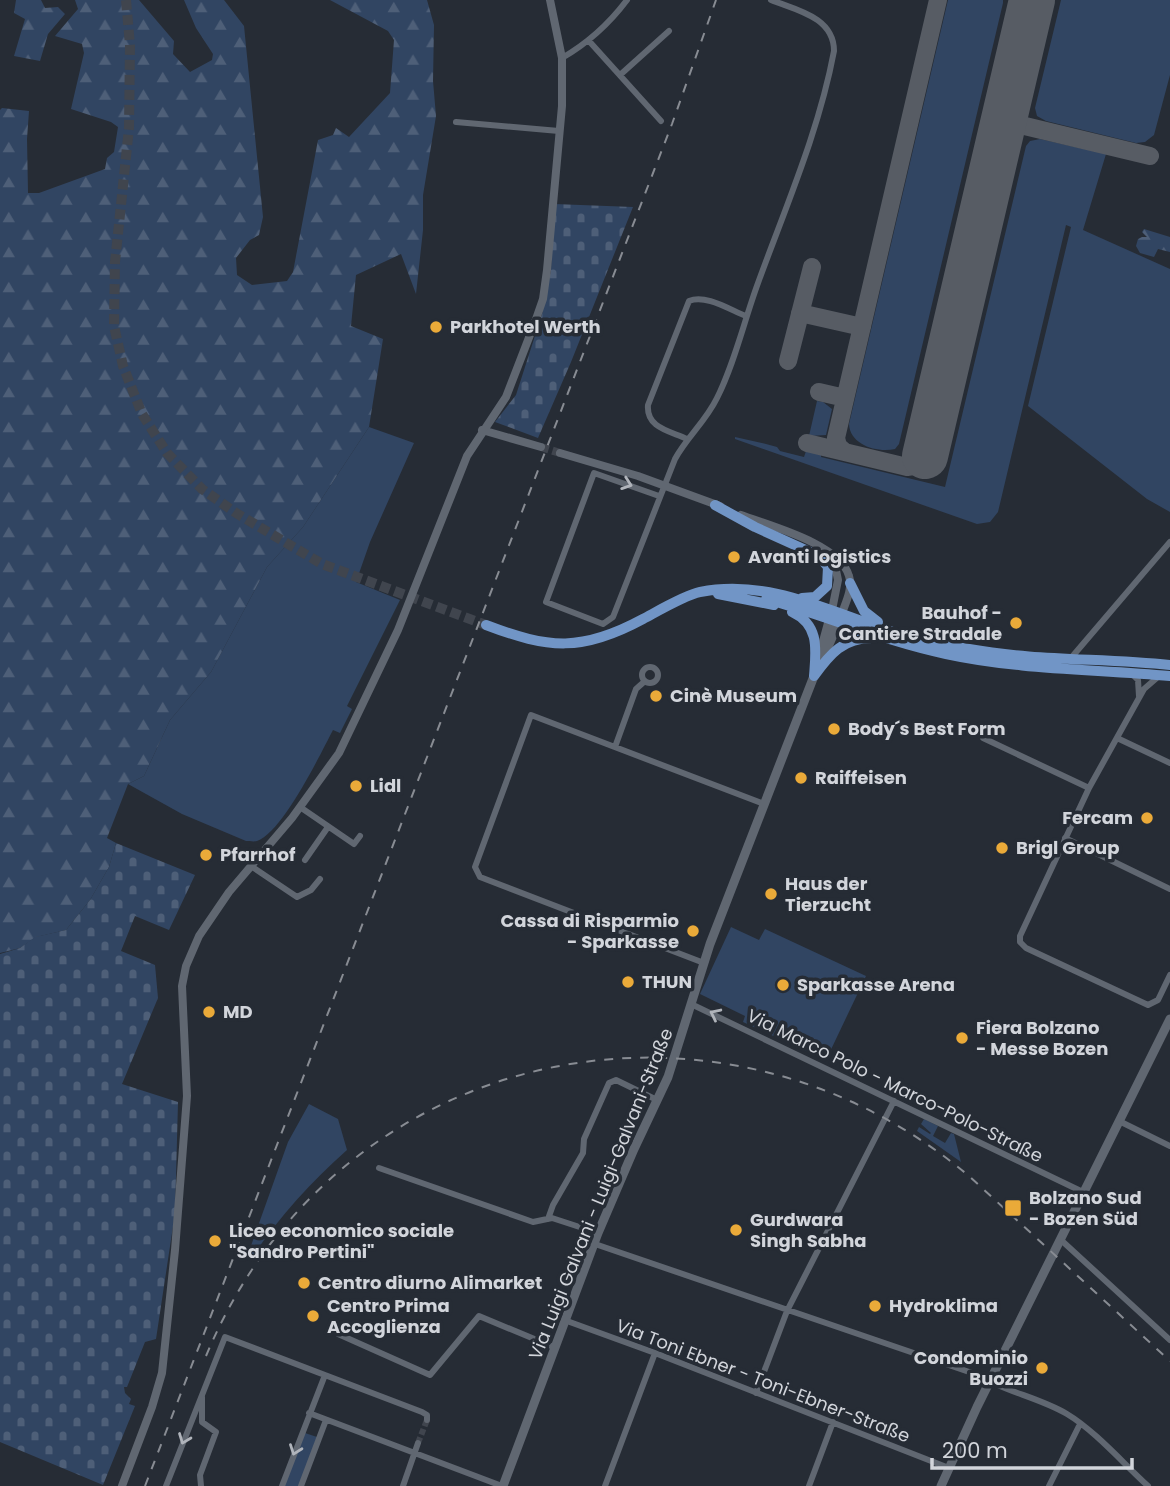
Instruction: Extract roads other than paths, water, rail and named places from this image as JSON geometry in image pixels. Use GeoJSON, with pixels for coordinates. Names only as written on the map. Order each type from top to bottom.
{"type":"FeatureCollection","features":[{"type":"Feature","properties":{"kind":"main road"},"geometry":{"type":"LineString","coordinates":[[486,625],[538,642],[561,645],[584,643],[620,632],[701,592],[736,589],[806,599],[815,597],[827,586],[830,575],[828,567],[813,552],[755,527],[715,505]]}},
{"type":"Feature","properties":{"kind":"main road"},"geometry":{"type":"LineString","coordinates":[[850,583],[864,611],[896,633]]}},
{"type":"Feature","properties":{"kind":"main road"},"geometry":{"type":"LineString","coordinates":[[772,593],[885,639],[944,654],[1028,667],[1165,675]]}},
{"type":"Feature","properties":{"kind":"main road"},"geometry":{"type":"LineString","coordinates":[[680,601],[718,594],[763,598],[896,633],[990,653],[1170,666]]}},
{"type":"Feature","properties":{"kind":"main road"},"geometry":{"type":"LineString","coordinates":[[718,594],[772,605],[802,618],[815,638],[814,676]]}},
{"type":"Feature","properties":{"kind":"main road","name":"Via Luigi Galvani - Luigi-Galvani-Straße"},"geometry":{"type":"LineString","coordinates":[[502,1486],[567,1321],[598,1233],[668,1077],[713,934],[835,618]]}},
{"type":"Feature","properties":{"kind":"main road"},"geometry":{"type":"LineString","coordinates":[[814,676],[835,649],[850,640],[885,639]]}},
{"type":"Feature","properties":{"kind":"main road"},"geometry":{"type":"LineString","coordinates":[[941,1486],[1119,1121],[1167,1034],[1170,1018]]}},
{"type":"Feature","properties":{"kind":"street"},"geometry":{"type":"LineString","coordinates":[[122,1486],[152,1407],[162,1369],[187,1096],[183,980],[192,949],[199,936],[339,753],[371,690],[418,582],[457,478],[482,430],[506,397],[542,299],[562,106],[562,58],[550,0]]}},
{"type":"Feature","properties":{"kind":"street"},"geometry":{"type":"LineString","coordinates":[[562,58],[589,41],[626,0]]}},
{"type":"Feature","properties":{"kind":"street"},"geometry":{"type":"LineString","coordinates":[[659,496],[594,473],[546,601],[603,624],[613,617],[659,496],[663,485],[687,439],[705,419],[724,384],[746,316],[800,174],[834,51],[832,36],[823,23],[771,0]]}},
{"type":"Feature","properties":{"kind":"street"},"geometry":{"type":"LineString","coordinates":[[620,75],[669,31]]}},
{"type":"Feature","properties":{"kind":"street"},"geometry":{"type":"LineString","coordinates":[[589,41],[661,121]]}},
{"type":"Feature","properties":{"kind":"street"},"geometry":{"type":"LineString","coordinates":[[456,122],[559,131]]}},
{"type":"Feature","properties":{"kind":"street"},"geometry":{"type":"LineString","coordinates":[[687,439],[656,425],[649,420],[647,413],[689,301],[703,299],[746,316]]}},
{"type":"Feature","properties":{"kind":"street"},"geometry":{"type":"LineString","coordinates":[[482,430],[541,447]]}},
{"type":"Feature","properties":{"kind":"street"},"geometry":{"type":"LineString","coordinates":[[560,453],[663,485],[815,544],[832,554],[848,572],[850,583],[835,618]]}},
{"type":"Feature","properties":{"kind":"street"},"geometry":{"type":"LineString","coordinates":[[1070,660],[1170,542]]}},
{"type":"Feature","properties":{"kind":"street"},"geometry":{"type":"LineString","coordinates":[[832,554],[838,573],[835,618]]}},
{"type":"Feature","properties":{"kind":"street"},"geometry":{"type":"LineString","coordinates":[[1131,673],[1138,680],[1139,698]]}},
{"type":"Feature","properties":{"kind":"street"},"geometry":{"type":"LineString","coordinates":[[1165,675],[1149,682],[1089,788],[1020,936],[1020,942],[1026,948],[1148,1005],[1158,1000],[1170,975]]}},
{"type":"Feature","properties":{"kind":"street"},"geometry":{"type":"LineString","coordinates":[[615,747],[636,689],[645,681]]}},
{"type":"Feature","properties":{"kind":"street"},"geometry":{"type":"LineString","coordinates":[[704,963],[480,877],[475,867],[531,715],[764,804]]}},
{"type":"Feature","properties":{"kind":"street"},"geometry":{"type":"LineString","coordinates":[[983,738],[1089,788]]}},
{"type":"Feature","properties":{"kind":"street"},"geometry":{"type":"LineString","coordinates":[[1117,738],[1170,763]]}},
{"type":"Feature","properties":{"kind":"street"},"geometry":{"type":"LineString","coordinates":[[300,807],[354,844],[360,836]]}},
{"type":"Feature","properties":{"kind":"street"},"geometry":{"type":"LineString","coordinates":[[305,860],[328,827]]}},
{"type":"Feature","properties":{"kind":"street"},"geometry":{"type":"LineString","coordinates":[[1065,838],[1170,889]]}},
{"type":"Feature","properties":{"kind":"street"},"geometry":{"type":"LineString","coordinates":[[251,866],[298,897],[311,890],[320,879]]}},
{"type":"Feature","properties":{"kind":"street","name":"Via Marco Polo - Marco-Polo-Straße"},"geometry":{"type":"LineString","coordinates":[[691,1004],[1085,1194]]}},
{"type":"Feature","properties":{"kind":"street"},"geometry":{"type":"LineString","coordinates":[[548,1219],[553,1205],[583,1153],[584,1139],[609,1083],[615,1080],[657,1100]]}},
{"type":"Feature","properties":{"kind":"street"},"geometry":{"type":"LineString","coordinates":[[756,1393],[787,1311],[894,1101]]}},
{"type":"Feature","properties":{"kind":"street"},"geometry":{"type":"LineString","coordinates":[[1119,1121],[1170,1146]]}},
{"type":"Feature","properties":{"kind":"street"},"geometry":{"type":"LineString","coordinates":[[380,1167],[533,1222],[548,1219],[598,1233]]}},
{"type":"Feature","properties":{"kind":"street"},"geometry":{"type":"LineString","coordinates":[[1061,1240],[1170,1340]]}},
{"type":"Feature","properties":{"kind":"street"},"geometry":{"type":"LineString","coordinates":[[595,1244],[978,1375],[991,1383],[1038,1400],[1067,1414],[1080,1424],[1148,1486]]}},
{"type":"Feature","properties":{"kind":"street"},"geometry":{"type":"LineString","coordinates":[[338,1334],[430,1375],[479,1316],[556,1348]]}},
{"type":"Feature","properties":{"kind":"street","name":"Via Toni Ebner - Toni-Ebner-Straße"},"geometry":{"type":"LineString","coordinates":[[567,1321],[949,1468]]}},
{"type":"Feature","properties":{"kind":"street"},"geometry":{"type":"LineString","coordinates":[[166,1486],[225,1337],[427,1418]]}},
{"type":"Feature","properties":{"kind":"street"},"geometry":{"type":"LineString","coordinates":[[605,1486],[655,1353]]}},
{"type":"Feature","properties":{"kind":"street"},"geometry":{"type":"LineString","coordinates":[[282,1486],[325,1375]]}},
{"type":"Feature","properties":{"kind":"street"},"geometry":{"type":"LineString","coordinates":[[201,1486],[200,1475],[216,1432],[202,1422],[202,1392]]}},
{"type":"Feature","properties":{"kind":"street"},"geometry":{"type":"LineString","coordinates":[[309,1413],[502,1486]]}},
{"type":"Feature","properties":{"kind":"street"},"geometry":{"type":"LineString","coordinates":[[301,1486],[326,1420]]}},
{"type":"Feature","properties":{"kind":"street"},"geometry":{"type":"LineString","coordinates":[[809,1486],[833,1422]]}},
{"type":"Feature","properties":{"kind":"street"},"geometry":{"type":"LineString","coordinates":[[1049,1486],[1080,1424]]}},
{"type":"Feature","properties":{"kind":"street"},"geometry":{"type":"LineString","coordinates":[[403,1486],[418,1443]]}},
{"type":"Feature","properties":{"kind":"tunnel"},"geometry":{"type":"LineString","coordinates":[[126,0],[130,45],[129,128],[115,262],[114,326],[123,366],[142,414],[167,453],[202,489],[236,513],[322,564],[486,625]]}},
{"type":"Feature","properties":{"kind":"tunnel"},"geometry":{"type":"LineString","coordinates":[[541,447],[560,453]]}},
{"type":"Feature","properties":{"kind":"tunnel"},"geometry":{"type":"LineString","coordinates":[[418,1443],[427,1420]]}},
{"type":"Feature","properties":{"kind":"railway"},"geometry":{"type":"LineString","coordinates":[[145,1486],[672,124],[716,0]]}},
{"type":"Feature","properties":{"kind":"railway"},"geometry":{"type":"LineString","coordinates":[[206,1356],[265,1251],[344,1167],[437,1107],[541,1070],[650,1058],[761,1071],[869,1110],[969,1176],[1170,1361]]}},
{"type":"Feature","properties":{"kind":"place","name":"Parkhotel Werth"},"geometry":{"type":"Point","coordinates":[436,327]}},
{"type":"Feature","properties":{"kind":"place","name":"Avanti logistics"},"geometry":{"type":"Point","coordinates":[734,557]}},
{"type":"Feature","properties":{"kind":"place","name":"Bauhof - Cantiere Stradale"},"geometry":{"type":"Point","coordinates":[1016,623]}},
{"type":"Feature","properties":{"kind":"place","name":"Cinè Museum"},"geometry":{"type":"Point","coordinates":[656,696]}},
{"type":"Feature","properties":{"kind":"place","name":"Body´s Best Form"},"geometry":{"type":"Point","coordinates":[834,729]}},
{"type":"Feature","properties":{"kind":"place","name":"Raiffeisen"},"geometry":{"type":"Point","coordinates":[801,778]}},
{"type":"Feature","properties":{"kind":"place","name":"Lidl"},"geometry":{"type":"Point","coordinates":[356,786]}},
{"type":"Feature","properties":{"kind":"place","name":"Fercam"},"geometry":{"type":"Point","coordinates":[1147,818]}},
{"type":"Feature","properties":{"kind":"place","name":"Brigl Group"},"geometry":{"type":"Point","coordinates":[1002,848]}},
{"type":"Feature","properties":{"kind":"place","name":"Pfarrhof"},"geometry":{"type":"Point","coordinates":[206,855]}},
{"type":"Feature","properties":{"kind":"place","name":"Haus der Tierzucht"},"geometry":{"type":"Point","coordinates":[771,894]}},
{"type":"Feature","properties":{"kind":"place","name":"Cassa di Risparmio - Sparkasse"},"geometry":{"type":"Point","coordinates":[693,931]}},
{"type":"Feature","properties":{"kind":"place","name":"THUN"},"geometry":{"type":"Point","coordinates":[628,982]}},
{"type":"Feature","properties":{"kind":"place","name":"Sparkasse Arena"},"geometry":{"type":"Point","coordinates":[783,985]}},
{"type":"Feature","properties":{"kind":"place","name":"MD"},"geometry":{"type":"Point","coordinates":[209,1012]}},
{"type":"Feature","properties":{"kind":"place","name":"Fiera Bolzano - Messe Bozen"},"geometry":{"type":"Point","coordinates":[962,1038]}},
{"type":"Feature","properties":{"kind":"place","name":"Bolzano Sud - Bozen Süd"},"geometry":{"type":"Point","coordinates":[1013,1208]}},
{"type":"Feature","properties":{"kind":"place","name":"Gurdwara Singh Sabha"},"geometry":{"type":"Point","coordinates":[736,1230]}},
{"type":"Feature","properties":{"kind":"place","name":"Liceo economico sociale \"Sandro Pertini\""},"geometry":{"type":"Point","coordinates":[215,1241]}},
{"type":"Feature","properties":{"kind":"place","name":"Centro diurno Alimarket"},"geometry":{"type":"Point","coordinates":[304,1283]}},
{"type":"Feature","properties":{"kind":"place","name":"Hydroklima"},"geometry":{"type":"Point","coordinates":[875,1306]}},
{"type":"Feature","properties":{"kind":"place","name":"Centro Prima Accoglienza"},"geometry":{"type":"Point","coordinates":[313,1316]}},
{"type":"Feature","properties":{"kind":"place","name":"Condominio Buozzi"},"geometry":{"type":"Point","coordinates":[1042,1368]}}]}
